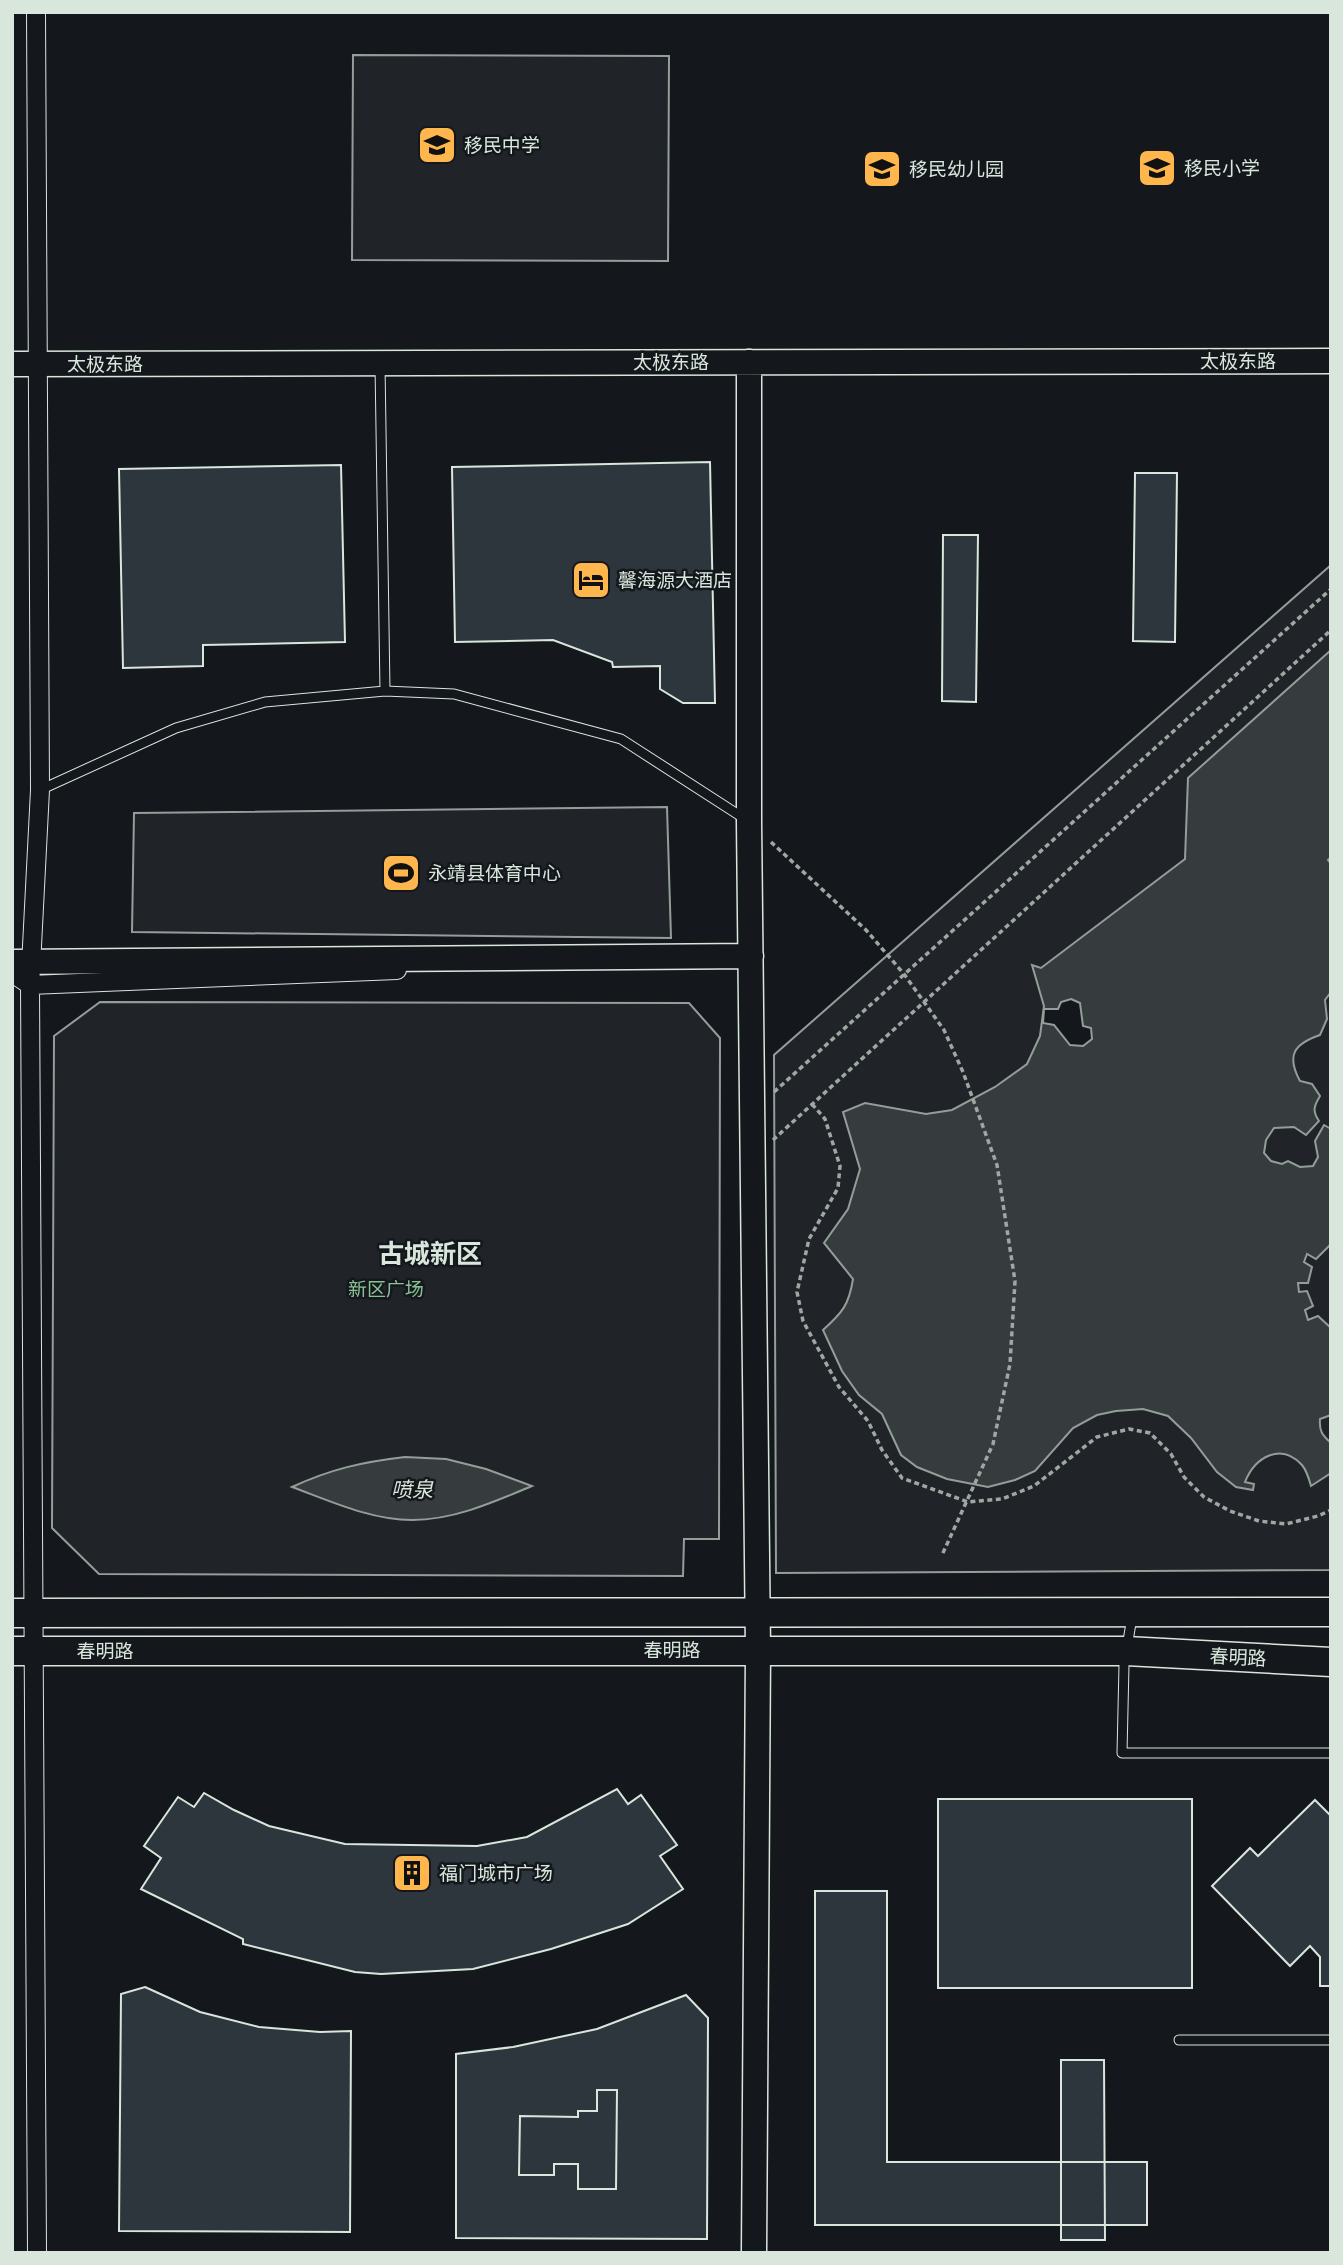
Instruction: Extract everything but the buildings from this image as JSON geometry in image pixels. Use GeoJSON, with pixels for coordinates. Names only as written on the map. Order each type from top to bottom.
{"type":"FeatureCollection","features":[{"type":"Feature","properties":{"kind":"main road","name":"春明路"},"geometry":{"type":"LineString","coordinates":[[23,1613],[1331,1612]]}},
{"type":"Feature","properties":{"kind":"main road","name":"春明路"},"geometry":{"type":"LineString","coordinates":[[23,1651],[1126,1651],[1331,1662]]}},
{"type":"Feature","properties":{"kind":"street"},"geometry":{"type":"LineString","coordinates":[[36,12],[24,364],[40,790],[22,971],[23,1651],[37,2253]]}},
{"type":"Feature","properties":{"kind":"street","name":"太极东路"},"geometry":{"type":"LineString","coordinates":[[24,364],[1331,361]]}},
{"type":"Feature","properties":{"kind":"street"},"geometry":{"type":"LineString","coordinates":[[749,362],[749,822],[758,1612],[754,2253]]}},
{"type":"Feature","properties":{"kind":"street"},"geometry":{"type":"LineString","coordinates":[[22,971],[751,956]]}},
{"type":"Feature","properties":{"kind":"lane"},"geometry":{"type":"LineString","coordinates":[[380,363],[385,691]]}},
{"type":"Feature","properties":{"kind":"lane"},"geometry":{"type":"LineString","coordinates":[[40,790],[176,728],[265,702],[385,691],[454,694],[621,739],[749,822]]}},
{"type":"Feature","properties":{"kind":"lane"},"geometry":{"type":"LineString","coordinates":[[1133,1612],[1126,1651],[1122,1753],[1331,1753]]}},
{"type":"Feature","properties":{"kind":"lane"},"geometry":{"type":"LineString","coordinates":[[1179,2040],[1331,2040]]}},
{"type":"Feature","properties":{"kind":"path"},"geometry":{"type":"LineString","coordinates":[[752,1112],[1329,591],[1331,597]]}},
{"type":"Feature","properties":{"kind":"path"},"geometry":{"type":"LineString","coordinates":[[753,1157],[1331,631]]}},
{"type":"Feature","properties":{"kind":"path"},"geometry":{"type":"LineString","coordinates":[[749,822],[866,930],[904,974],[944,1030],[997,1165],[1015,1281],[1010,1364],[993,1444],[942,1555]]}},
{"type":"Feature","properties":{"kind":"path"},"geometry":{"type":"LineString","coordinates":[[812,1104],[825,1119],[840,1166],[838,1188],[809,1239],[797,1293],[803,1321],[839,1387],[868,1421],[882,1450],[902,1478],[968,1502],[1002,1499],[1034,1486],[1097,1437],[1129,1429],[1150,1433],[1171,1454],[1184,1477],[1204,1497],[1230,1511],[1259,1521],[1286,1524],[1318,1517],[1331,1510]]}},
{"type":"Feature","properties":{"kind":"green space"},"geometry":{"type":"Polygon","coordinates":[[[353,55],[669,56],[668,261],[352,260],[353,55]]]}},
{"type":"Feature","properties":{"kind":"green space"},"geometry":{"type":"Polygon","coordinates":[[[1331,565],[1331,1570],[776,1573],[774,1055],[1331,565]]]}},
{"type":"Feature","properties":{"kind":"green space","name":"永靖县体育中心"},"geometry":{"type":"Polygon","coordinates":[[[667,807],[671,938],[132,932],[134,813],[667,807]]]}},
{"type":"Feature","properties":{"kind":"green space","name":"新区广场"},"geometry":{"type":"Polygon","coordinates":[[[100,1002],[689,1003],[720,1038],[719,1539],[684,1539],[683,1576],[99,1574],[52,1528],[54,1036],[100,1002]]]}},
{"type":"Feature","properties":{"kind":"water"},"geometry":{"type":"Polygon","coordinates":[[[1331,650],[1331,857],[1328,860],[1331,864],[1331,992],[1325,1000],[1327,1019],[1320,1035],[1304,1042],[1293,1057],[1300,1081],[1312,1084],[1320,1096],[1315,1108],[1319,1121],[1306,1135],[1294,1127],[1274,1128],[1266,1140],[1264,1153],[1271,1161],[1282,1164],[1288,1161],[1300,1167],[1313,1166],[1318,1157],[1315,1141],[1324,1125],[1331,1129],[1331,1244],[1316,1259],[1307,1254],[1304,1262],[1312,1267],[1308,1283],[1298,1283],[1299,1292],[1307,1291],[1313,1306],[1305,1310],[1308,1320],[1318,1316],[1331,1328],[1331,1415],[1320,1419],[1320,1423],[1325,1438],[1331,1443],[1331,1473],[1311,1486],[1302,1465],[1286,1454],[1277,1454],[1262,1460],[1249,1473],[1245,1482],[1254,1484],[1253,1490],[1236,1487],[1217,1472],[1191,1438],[1168,1416],[1143,1409],[1097,1415],[1073,1428],[1035,1471],[988,1487],[947,1479],[917,1467],[901,1455],[882,1414],[859,1395],[842,1371],[823,1330],[844,1308],[853,1279],[824,1243],[848,1209],[860,1169],[843,1112],[865,1103],[926,1114],[952,1110],[995,1087],[1027,1064],[1040,1036],[1044,1006],[1032,965],[1041,968],[1185,859],[1188,778],[1331,650]]]}},
{"type":"Feature","properties":{"kind":"water","name":"喷泉"},"geometry":{"type":"Polygon","coordinates":[[[405,1457],[446,1459],[486,1469],[532,1486],[458,1513],[412,1520],[366,1513],[292,1487],[347,1467],[405,1457]]]}},
{"type":"Feature","properties":{"kind":"pier"},"geometry":{"type":"Polygon","coordinates":[[[1071,999],[1080,1003],[1083,1026],[1091,1028],[1092,1039],[1083,1046],[1070,1045],[1054,1025],[1043,1023],[1044,1009],[1058,1009],[1061,1002],[1071,999]]]}},
{"type":"Feature","properties":{"kind":"place","name":"移民中学"},"geometry":{"type":"Point","coordinates":[437,145]}},
{"type":"Feature","properties":{"kind":"place","name":"移民小学"},"geometry":{"type":"Point","coordinates":[1157,168]}},
{"type":"Feature","properties":{"kind":"place","name":"移民幼儿园"},"geometry":{"type":"Point","coordinates":[882,169]}},
{"type":"Feature","properties":{"kind":"place","name":"馨海源大酒店"},"geometry":{"type":"Point","coordinates":[591,580]}},
{"type":"Feature","properties":{"kind":"place","name":"永靖县体育中心"},"geometry":{"type":"Point","coordinates":[401,873]}},
{"type":"Feature","properties":{"kind":"place","name":"福门城市广场"},"geometry":{"type":"Point","coordinates":[412,1873]}},
{"type":"Feature","properties":{"kind":"district","name":"古城新区"},"geometry":{"type":"Point","coordinates":[430,1253]}}]}
